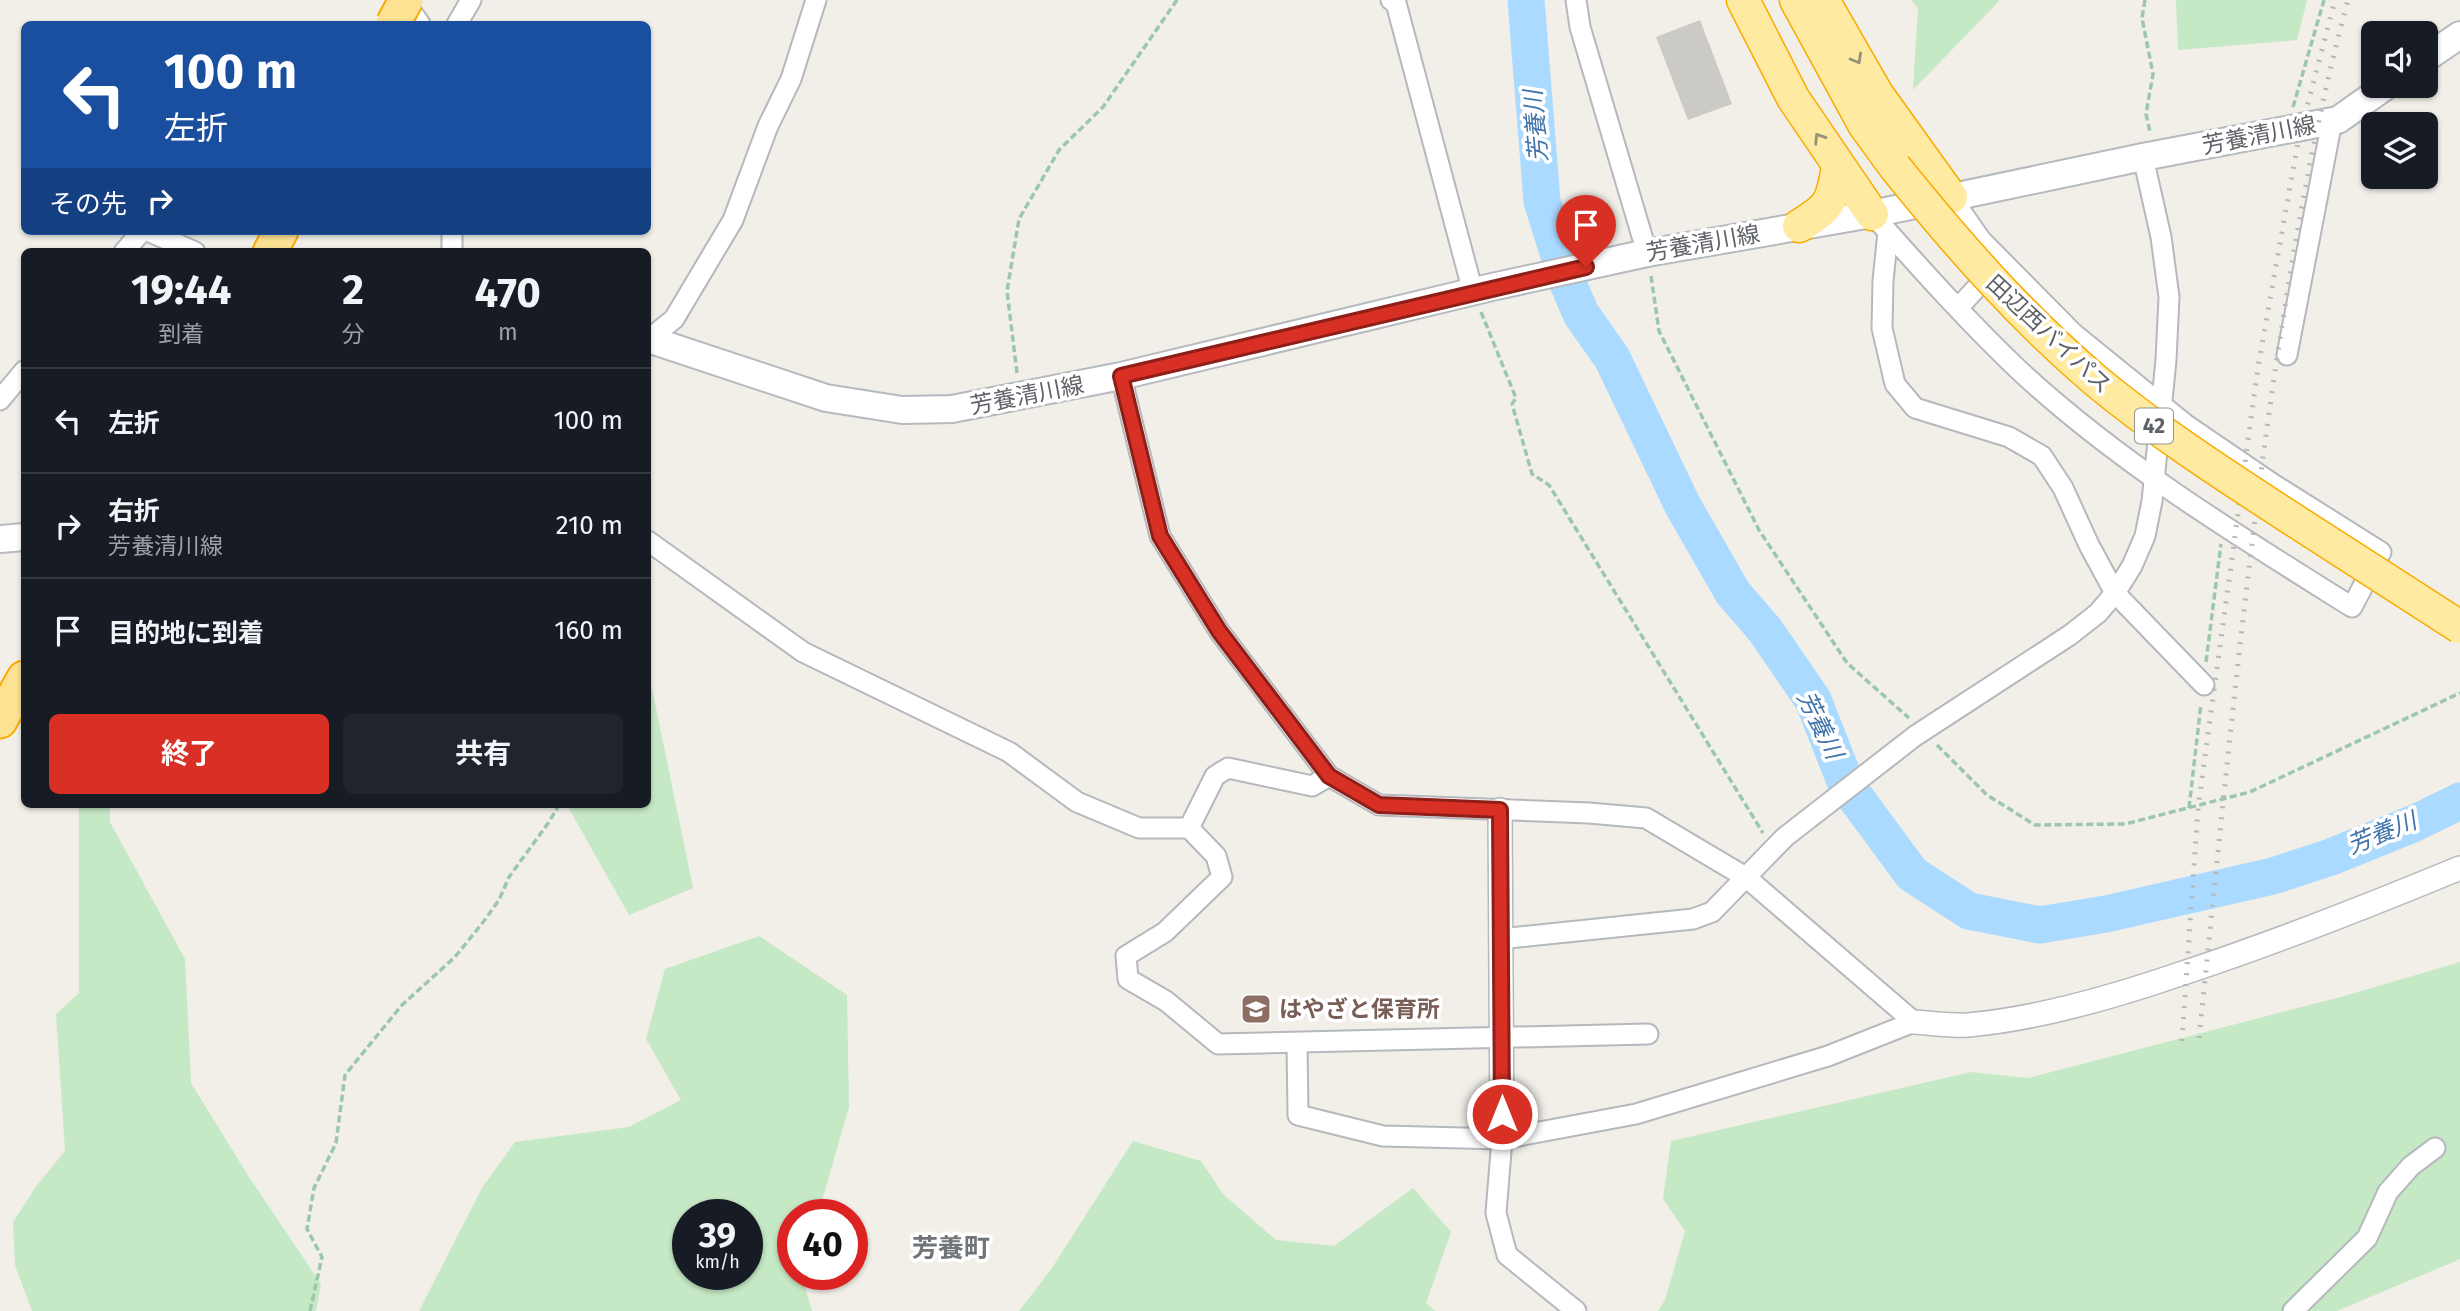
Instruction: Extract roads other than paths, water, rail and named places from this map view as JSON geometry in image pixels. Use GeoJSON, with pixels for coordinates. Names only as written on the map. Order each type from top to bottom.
{"type":"FeatureCollection","features":[{"type":"Feature","properties":{"kind":"highway"},"geometry":{"type":"LineString","coordinates":[[394,21],[404,0]]}},
{"type":"Feature","properties":{"kind":"highway"},"geometry":{"type":"LineString","coordinates":[[1743,0],[1793,98],[1880,223]]}},
{"type":"Feature","properties":{"kind":"highway","name":"田辺西バイパス"},"geometry":{"type":"LineString","coordinates":[[1796,0],[1865,126],[1895,167],[1953,239],[2052,341],[2115,396],[2199,458],[2460,627]]}},
{"type":"Feature","properties":{"kind":"highway"},"geometry":{"type":"LineString","coordinates":[[1823,0],[1877,94],[1951,197]]}},
{"type":"Feature","properties":{"kind":"highway"},"geometry":{"type":"LineString","coordinates":[[1799,226],[1821,212],[1831,201],[1838,166]]}},
{"type":"Feature","properties":{"kind":"highway"},"geometry":{"type":"LineString","coordinates":[[0,713],[21,682]]}},
{"type":"Feature","properties":{"kind":"highway"},"geometry":{"type":"LineString","coordinates":[[0,721],[21,682]]}},
{"type":"Feature","properties":{"kind":"main road"},"geometry":{"type":"LineString","coordinates":[[2438,50],[2460,35]]}},
{"type":"Feature","properties":{"kind":"main road","name":"芳養清川線"},"geometry":{"type":"LineString","coordinates":[[651,340],[826,398],[902,410],[952,409],[1121,376],[1640,254],[1799,226],[1880,223],[1951,197],[2338,120],[2369,98]]}},
{"type":"Feature","properties":{"kind":"main road"},"geometry":{"type":"LineString","coordinates":[[0,539],[21,537]]}},
{"type":"Feature","properties":{"kind":"street"},"geometry":{"type":"LineString","coordinates":[[404,0],[418,21]]}},
{"type":"Feature","properties":{"kind":"street"},"geometry":{"type":"LineString","coordinates":[[459,21],[471,0]]}},
{"type":"Feature","properties":{"kind":"street"},"geometry":{"type":"LineString","coordinates":[[651,337],[674,319],[733,220],[768,126],[791,79],[816,0]]}},
{"type":"Feature","properties":{"kind":"street"},"geometry":{"type":"LineString","coordinates":[[1391,0],[1396,3],[1482,289]]}},
{"type":"Feature","properties":{"kind":"street"},"geometry":{"type":"LineString","coordinates":[[1576,0],[1580,27],[1640,254]]}},
{"type":"Feature","properties":{"kind":"street"},"geometry":{"type":"LineString","coordinates":[[2287,355],[2332,121]]}},
{"type":"Feature","properties":{"kind":"street"},"geometry":{"type":"LineString","coordinates":[[1500,939],[1693,919],[1712,912],[1779,844],[1919,733],[2070,635],[2098,613],[2115,593],[2132,566],[2145,536],[2161,406],[2169,297],[2150,156]]}},
{"type":"Feature","properties":{"kind":"street"},"geometry":{"type":"LineString","coordinates":[[1880,223],[2021,372],[2076,419],[2154,480],[2352,607],[2381,552],[2273,484],[2161,406],[2074,334],[1981,240],[1951,197]]}},
{"type":"Feature","properties":{"kind":"street"},"geometry":{"type":"LineString","coordinates":[[1880,223],[1882,328],[1895,384],[1915,408],[2009,437],[2042,456],[2063,488],[2115,593],[2204,685]]}},
{"type":"Feature","properties":{"kind":"street"},"geometry":{"type":"LineString","coordinates":[[157,235],[186,248]]}},
{"type":"Feature","properties":{"kind":"street"},"geometry":{"type":"LineString","coordinates":[[1958,308],[1981,283],[2011,271]]}},
{"type":"Feature","properties":{"kind":"street"},"geometry":{"type":"LineString","coordinates":[[0,400],[21,375]]}},
{"type":"Feature","properties":{"kind":"street"},"geometry":{"type":"LineString","coordinates":[[1121,376],[1160,536],[1219,631],[1329,776],[1379,805],[1590,813],[1646,818],[1747,878],[1914,1022]]}},
{"type":"Feature","properties":{"kind":"street"},"geometry":{"type":"LineString","coordinates":[[651,543],[803,652],[1009,752],[1077,802],[1139,828],[1189,828],[1216,856],[1222,877],[1165,932],[1126,956],[1128,979],[1166,1001],[1218,1044],[1648,1034]]}},
{"type":"Feature","properties":{"kind":"street"},"geometry":{"type":"LineString","coordinates":[[1189,828],[1215,776],[1228,768],[1312,786],[1329,776]]}},
{"type":"Feature","properties":{"kind":"street"},"geometry":{"type":"LineString","coordinates":[[1500,810],[1502,1139],[1496,1213],[1507,1255],[1576,1311]]}},
{"type":"Feature","properties":{"kind":"street"},"geometry":{"type":"LineString","coordinates":[[1297,1043],[1298,1115],[1383,1136],[1502,1139],[1636,1114],[1828,1056],[1914,1022],[1976,1024],[2111,997],[2341,917],[2460,868]]}},
{"type":"Feature","properties":{"kind":"street"},"geometry":{"type":"LineString","coordinates":[[2293,1311],[2367,1238],[2389,1192],[2410,1166],[2435,1148]]}},
{"type":"Feature","properties":{"kind":"waterway","name":"芳養川"},"geometry":{"type":"LineString","coordinates":[[1526,0],[1542,201],[1567,281],[1581,314],[1612,358],[1683,506],[1733,593],[1765,630],[1813,700],[1847,786],[1912,874],[1969,911],[2040,925],[2106,914],[2273,876],[2331,857],[2415,823],[2460,801]]}},
{"type":"Feature","properties":{"kind":"railway"},"geometry":{"type":"LineString","coordinates":[[2182,1041],[2198,808],[2258,367],[2298,142],[2335,0]]}},
{"type":"Feature","properties":{"kind":"railway"},"geometry":{"type":"LineString","coordinates":[[2199,1038],[2241,638],[2271,399],[2304,198],[2348,0]]}},
{"type":"Feature","properties":{"kind":"place","name":"はやざと保育所"},"geometry":{"type":"Point","coordinates":[1256,1009]}},
{"type":"Feature","properties":{"kind":"district","name":"芳養町"},"geometry":{"type":"Point","coordinates":[951,1248]}}]}
